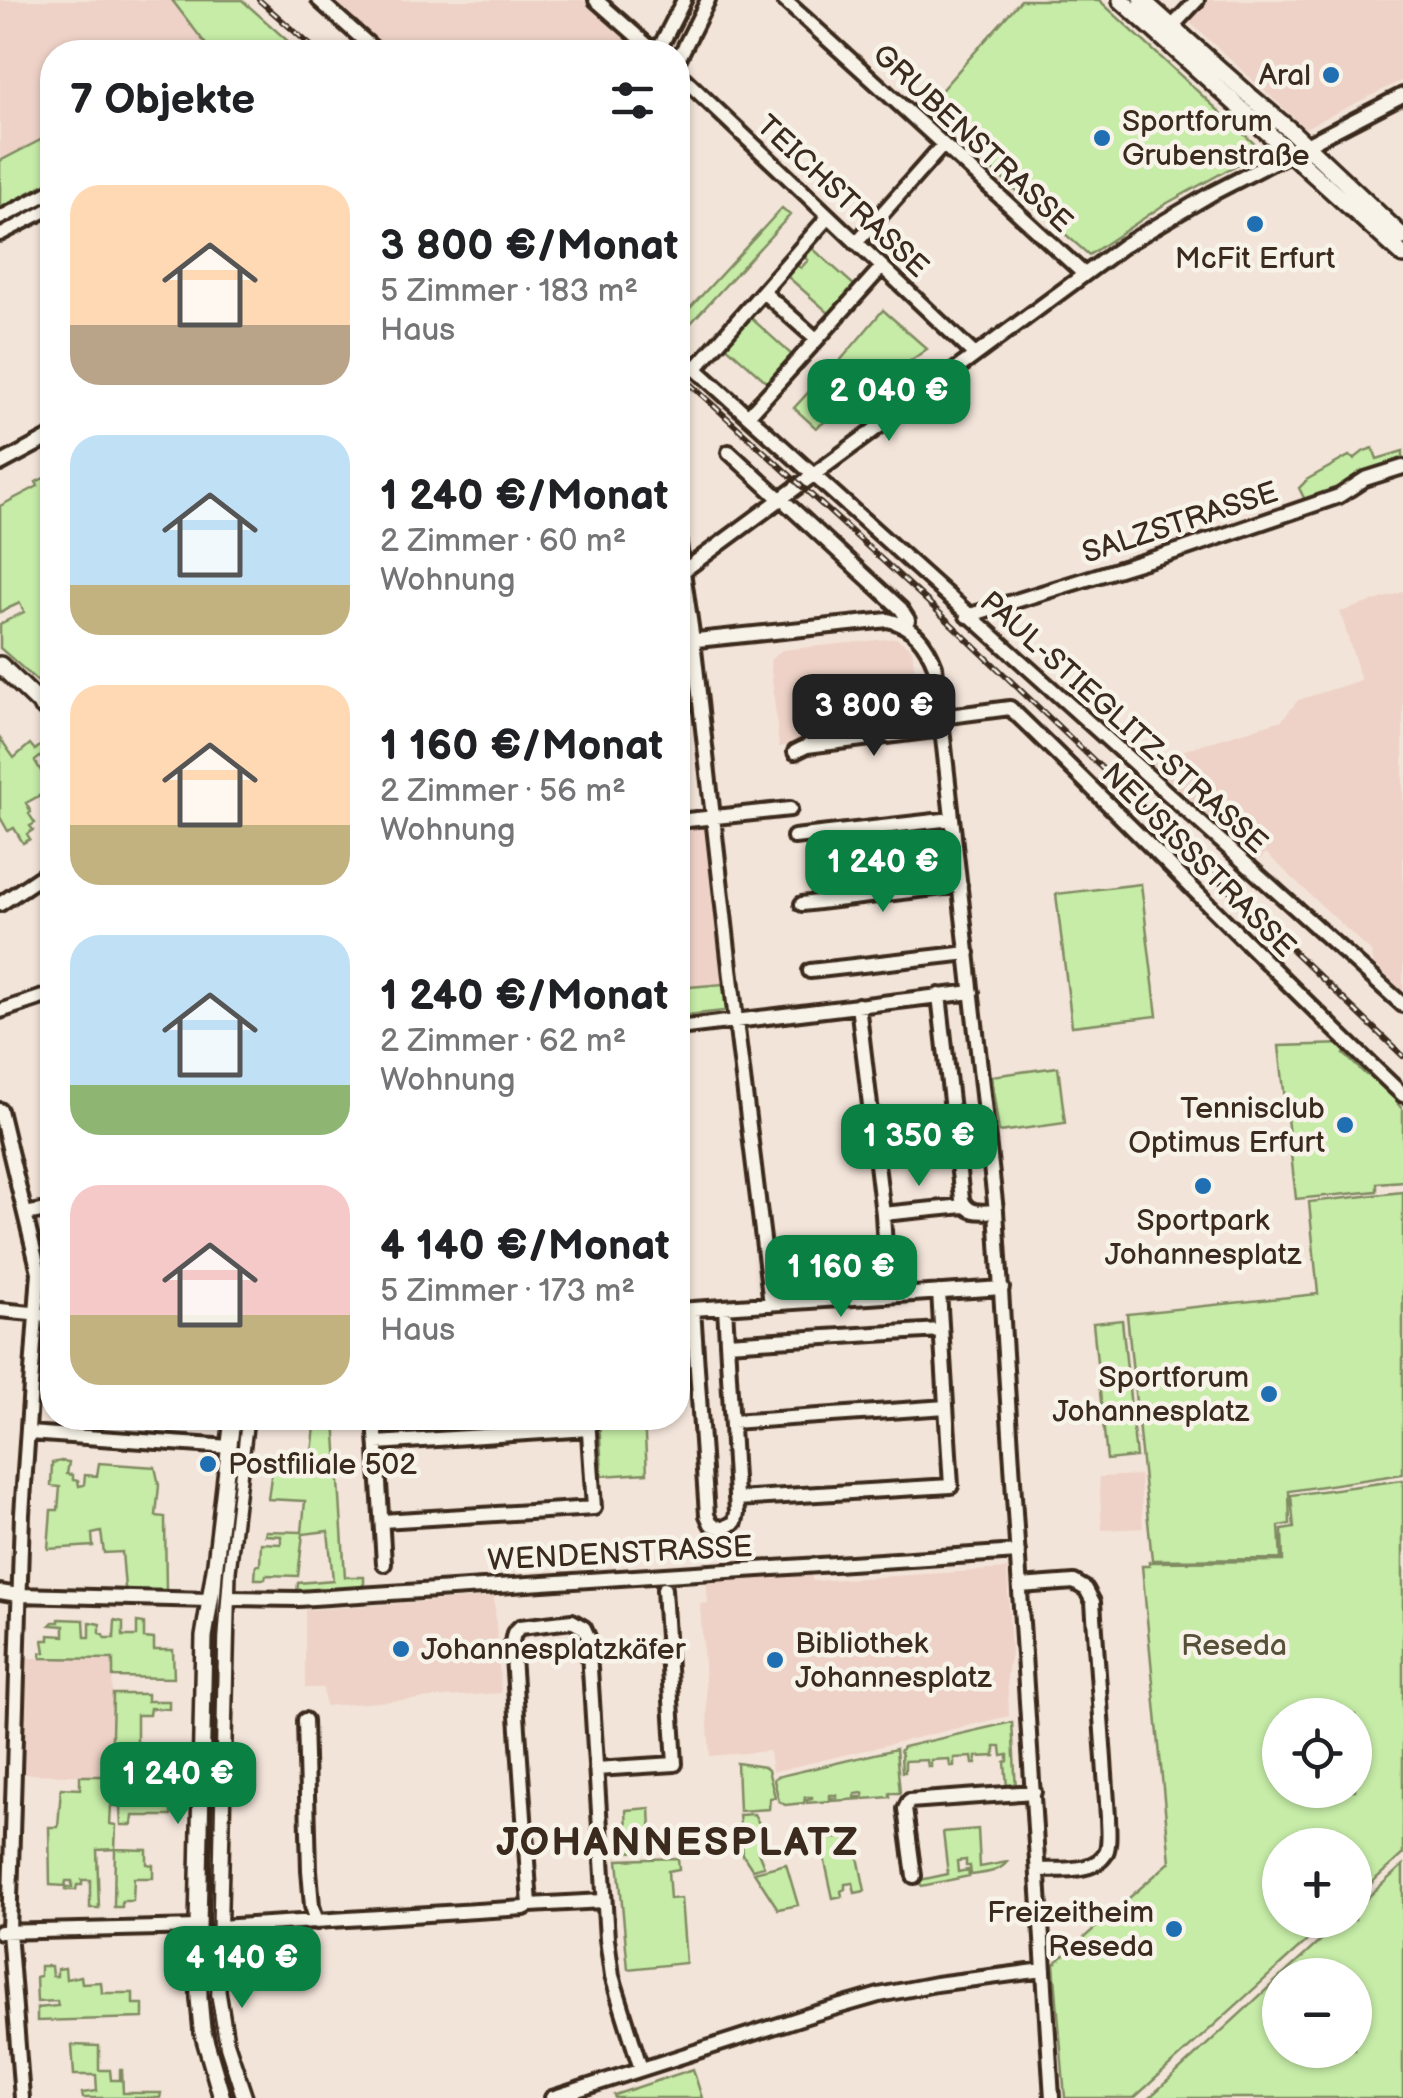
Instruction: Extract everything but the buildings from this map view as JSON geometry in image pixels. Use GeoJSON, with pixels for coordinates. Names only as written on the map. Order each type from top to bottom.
{"type":"FeatureCollection","features":[{"type":"Feature","properties":{"kind":"main road"},"geometry":{"type":"LineString","coordinates":[[1121,0],[1306,144],[1403,236]]}},
{"type":"Feature","properties":{"kind":"main road"},"geometry":{"type":"LineString","coordinates":[[1142,0],[1166,32],[1289,154],[1403,255]]}},
{"type":"Feature","properties":{"kind":"main road"},"geometry":{"type":"LineString","coordinates":[[3,675],[40,704]]}},
{"type":"Feature","properties":{"kind":"main road"},"geometry":{"type":"LineString","coordinates":[[232,1430],[217,1599],[217,1991],[228,2052],[244,2098]]}},
{"type":"Feature","properties":{"kind":"main road"},"geometry":{"type":"LineString","coordinates":[[222,2098],[202,2029],[199,1998],[204,1637],[227,1570],[244,1430]]}},
{"type":"Feature","properties":{"kind":"street"},"geometry":{"type":"LineString","coordinates":[[319,0],[364,40]]}},
{"type":"Feature","properties":{"kind":"street"},"geometry":{"type":"LineString","coordinates":[[596,0],[641,40]]}},
{"type":"Feature","properties":{"kind":"street"},"geometry":{"type":"LineString","coordinates":[[663,40],[684,0]]}},
{"type":"Feature","properties":{"kind":"street"},"geometry":{"type":"LineString","coordinates":[[688,40],[708,0]]}},
{"type":"Feature","properties":{"kind":"street","name":"GRUBENSTRASSE"},"geometry":{"type":"LineString","coordinates":[[784,0],[1084,274]]}},
{"type":"Feature","properties":{"kind":"street"},"geometry":{"type":"LineString","coordinates":[[1166,32],[1198,0]]}},
{"type":"Feature","properties":{"kind":"street","name":"TEICHSTRASSE"},"geometry":{"type":"LineString","coordinates":[[690,85],[975,355]]}},
{"type":"Feature","properties":{"kind":"street"},"geometry":{"type":"LineString","coordinates":[[690,566],[784,502],[813,474],[1084,274],[1170,218],[1403,95]]}},
{"type":"Feature","properties":{"kind":"street"},"geometry":{"type":"LineString","coordinates":[[856,243],[944,146]]}},
{"type":"Feature","properties":{"kind":"street"},"geometry":{"type":"LineString","coordinates":[[0,218],[40,196]]}},
{"type":"Feature","properties":{"kind":"street"},"geometry":{"type":"LineString","coordinates":[[0,234],[40,212]]}},
{"type":"Feature","properties":{"kind":"street"},"geometry":{"type":"LineString","coordinates":[[696,368],[828,217]]}},
{"type":"Feature","properties":{"kind":"street"},"geometry":{"type":"LineString","coordinates":[[748,416],[882,267]]}},
{"type":"Feature","properties":{"kind":"street"},"geometry":{"type":"LineString","coordinates":[[763,292],[816,339]]}},
{"type":"Feature","properties":{"kind":"street","name":"PAUL-STIEGLITZ-STRASSE"},"geometry":{"type":"LineString","coordinates":[[690,363],[1403,1006]]}},
{"type":"Feature","properties":{"kind":"street"},"geometry":{"type":"LineString","coordinates":[[0,464],[40,442]]}},
{"type":"Feature","properties":{"kind":"street"},"geometry":{"type":"LineString","coordinates":[[729,452],[901,609],[908,620],[905,626]]}},
{"type":"Feature","properties":{"kind":"street","name":"SALZSTRASSE"},"geometry":{"type":"LineString","coordinates":[[968,616],[1339,496],[1365,480],[1403,467]]}},
{"type":"Feature","properties":{"kind":"street"},"geometry":{"type":"LineString","coordinates":[[690,640],[888,620],[905,626],[921,639],[935,666],[996,1211],[1052,2098]]}},
{"type":"Feature","properties":{"kind":"street"},"geometry":{"type":"LineString","coordinates":[[690,625],[771,1304]]}},
{"type":"Feature","properties":{"kind":"street","name":"NEUSISSSTRASSE"},"geometry":{"type":"LineString","coordinates":[[942,723],[1010,708],[1310,1008],[1403,1095]]}},
{"type":"Feature","properties":{"kind":"street"},"geometry":{"type":"LineString","coordinates":[[795,752],[807,746],[942,723]]}},
{"type":"Feature","properties":{"kind":"street"},"geometry":{"type":"LineString","coordinates":[[690,821],[790,809]]}},
{"type":"Feature","properties":{"kind":"street"},"geometry":{"type":"LineString","coordinates":[[794,837],[952,819]]}},
{"type":"Feature","properties":{"kind":"street"},"geometry":{"type":"LineString","coordinates":[[0,904],[40,876]]}},
{"type":"Feature","properties":{"kind":"street"},"geometry":{"type":"LineString","coordinates":[[802,904],[960,884]]}},
{"type":"Feature","properties":{"kind":"street"},"geometry":{"type":"LineString","coordinates":[[810,971],[968,952]]}},
{"type":"Feature","properties":{"kind":"street"},"geometry":{"type":"LineString","coordinates":[[690,1027],[972,992]]}},
{"type":"Feature","properties":{"kind":"street"},"geometry":{"type":"LineString","coordinates":[[939,995],[964,1206]]}},
{"type":"Feature","properties":{"kind":"street"},"geometry":{"type":"LineString","coordinates":[[0,1011],[40,998]]}},
{"type":"Feature","properties":{"kind":"street"},"geometry":{"type":"LineString","coordinates":[[858,1005],[883,1214],[888,1296]]}},
{"type":"Feature","properties":{"kind":"street"},"geometry":{"type":"LineString","coordinates":[[0,1110],[39,1272],[22,1514],[16,1763],[5,1931],[22,2098]]}},
{"type":"Feature","properties":{"kind":"street"},"geometry":{"type":"LineString","coordinates":[[883,1214],[964,1206],[974,1212],[996,1211]]}},
{"type":"Feature","properties":{"kind":"street"},"geometry":{"type":"LineString","coordinates":[[25,1214],[40,1211]]}},
{"type":"Feature","properties":{"kind":"street"},"geometry":{"type":"LineString","coordinates":[[690,1309],[1002,1288]]}},
{"type":"Feature","properties":{"kind":"street"},"geometry":{"type":"LineString","coordinates":[[736,1500],[951,1486],[939,1292]]}},
{"type":"Feature","properties":{"kind":"street"},"geometry":{"type":"LineString","coordinates":[[694,1309],[707,1515],[714,1527],[728,1528],[737,1513],[725,1307]]}},
{"type":"Feature","properties":{"kind":"street"},"geometry":{"type":"LineString","coordinates":[[0,1310],[40,1314]]}},
{"type":"Feature","properties":{"kind":"street"},"geometry":{"type":"LineString","coordinates":[[727,1343],[941,1330]]}},
{"type":"Feature","properties":{"kind":"street"},"geometry":{"type":"LineString","coordinates":[[732,1422],[946,1407]]}},
{"type":"Feature","properties":{"kind":"street"},"geometry":{"type":"LineString","coordinates":[[375,1430],[384,1564]]}},
{"type":"Feature","properties":{"kind":"street"},"geometry":{"type":"LineString","coordinates":[[376,1443],[514,1430]]}},
{"type":"Feature","properties":{"kind":"street"},"geometry":{"type":"LineString","coordinates":[[382,1522],[594,1508],[589,1430]]}},
{"type":"Feature","properties":{"kind":"street"},"geometry":{"type":"LineString","coordinates":[[28,1432],[230,1447]]}},
{"type":"Feature","properties":{"kind":"street","name":"WENDENSTRASSE"},"geometry":{"type":"LineString","coordinates":[[0,1592],[18,1596],[298,1598],[1018,1552]]}},
{"type":"Feature","properties":{"kind":"street"},"geometry":{"type":"LineString","coordinates":[[1020,1586],[1074,1582],[1086,1589],[1093,1602],[1108,1816],[1108,1845],[1099,1862],[1038,1870]]}},
{"type":"Feature","properties":{"kind":"street","name":"WENDENSTRASSE"},"geometry":{"type":"LineString","coordinates":[[596,1769],[676,1764],[664,1588]]}},
{"type":"Feature","properties":{"kind":"street"},"geometry":{"type":"LineString","coordinates":[[530,1905],[512,1642],[520,1626],[572,1622],[584,1628],[588,1637],[612,1976],[640,2070]]}},
{"type":"Feature","properties":{"kind":"street"},"geometry":{"type":"LineString","coordinates":[[305,1720],[310,1870],[316,1922]]}},
{"type":"Feature","properties":{"kind":"street"},"geometry":{"type":"LineString","coordinates":[[914,1876],[905,1808],[909,1801],[1034,1792]]}},
{"type":"Feature","properties":{"kind":"street"},"geometry":{"type":"LineString","coordinates":[[218,1928],[604,1901]]}},
{"type":"Feature","properties":{"kind":"street"},"geometry":{"type":"LineString","coordinates":[[5,1931],[198,1928]]}},
{"type":"Feature","properties":{"kind":"street"},"geometry":{"type":"LineString","coordinates":[[552,2098],[879,1996],[1044,1970]]}},
{"type":"Feature","properties":{"kind":"shaded area"},"geometry":{"type":"Polygon","coordinates":[[[0,0],[172,0],[203,40],[40,40],[40,140],[0,161],[0,0]]]}},
{"type":"Feature","properties":{"kind":"shaded area"},"geometry":{"type":"Polygon","coordinates":[[[330,0],[584,0],[629,40],[375,40],[330,0]]]}},
{"type":"Feature","properties":{"kind":"shaded area"},"geometry":{"type":"Polygon","coordinates":[[[1205,0],[1403,0],[1403,80],[1305,128],[1186,19],[1205,0]]]}},
{"type":"Feature","properties":{"kind":"shaded area"},"geometry":{"type":"Polygon","coordinates":[[[1403,592],[1403,991],[1374,964],[1371,952],[1266,853],[1259,860],[1148,761],[1282,720],[1298,700],[1361,680],[1340,612],[1403,592]]]}},
{"type":"Feature","properties":{"kind":"shaded area"},"geometry":{"type":"Polygon","coordinates":[[[896,638],[912,649],[922,731],[779,747],[770,660],[782,650],[896,638]]]}},
{"type":"Feature","properties":{"kind":"shaded area"},"geometry":{"type":"Polygon","coordinates":[[[705,827],[723,983],[690,987],[690,829],[705,827]]]}},
{"type":"Feature","properties":{"kind":"shaded area"},"geometry":{"type":"Polygon","coordinates":[[[1140,1475],[1143,1528],[1102,1530],[1099,1477],[1140,1475]]]}},
{"type":"Feature","properties":{"kind":"shaded area"},"geometry":{"type":"Polygon","coordinates":[[[1007,1569],[1009,1716],[772,1772],[769,1751],[710,1756],[700,1604],[708,1603],[706,1578],[810,1572],[813,1581],[1007,1569]]]}},
{"type":"Feature","properties":{"kind":"shaded area","name":"Johannesplatzkäfer"},"geometry":{"type":"Polygon","coordinates":[[[494,1597],[501,1693],[325,1706],[323,1688],[305,1688],[305,1610],[494,1597]]]}},
{"type":"Feature","properties":{"kind":"shaded area"},"geometry":{"type":"Polygon","coordinates":[[[26,1658],[113,1659],[111,1776],[22,1774],[26,1658]]]}},
{"type":"Feature","properties":{"kind":"green space"},"geometry":{"type":"Polygon","coordinates":[[[172,0],[242,0],[287,40],[203,40],[172,0]]]}},
{"type":"Feature","properties":{"kind":"green space","name":"Sportforum Grubenstraße"},"geometry":{"type":"Polygon","coordinates":[[[1021,0],[1099,0],[1259,148],[1249,158],[1162,206],[1089,255],[940,124],[945,118],[929,104],[1021,0]]]}},
{"type":"Feature","properties":{"kind":"green space"},"geometry":{"type":"Polygon","coordinates":[[[40,140],[40,186],[0,208],[0,161],[40,140]]]}},
{"type":"Feature","properties":{"kind":"green space"},"geometry":{"type":"Polygon","coordinates":[[[782,208],[790,215],[690,324],[690,308],[782,208]]]}},
{"type":"Feature","properties":{"kind":"green space"},"geometry":{"type":"Polygon","coordinates":[[[812,248],[855,286],[830,314],[787,276],[796,265],[801,268],[812,248]]]}},
{"type":"Feature","properties":{"kind":"green space"},"geometry":{"type":"Polygon","coordinates":[[[883,310],[927,349],[816,428],[794,408],[829,374],[883,310]]]}},
{"type":"Feature","properties":{"kind":"green space"},"geometry":{"type":"Polygon","coordinates":[[[750,317],[792,355],[768,383],[725,345],[750,317]]]}},
{"type":"Feature","properties":{"kind":"green space"},"geometry":{"type":"Polygon","coordinates":[[[1373,448],[1377,459],[1403,451],[1403,463],[1307,504],[1299,488],[1308,479],[1349,456],[1354,459],[1373,448]]]}},
{"type":"Feature","properties":{"kind":"green space"},"geometry":{"type":"Polygon","coordinates":[[[40,480],[40,684],[0,648],[0,624],[24,612],[20,603],[0,612],[0,506],[38,486],[36,482],[40,480]]]}},
{"type":"Feature","properties":{"kind":"green space"},"geometry":{"type":"Polygon","coordinates":[[[0,738],[14,758],[30,744],[35,750],[40,746],[40,757],[35,761],[40,769],[40,797],[26,803],[35,823],[27,834],[30,839],[23,843],[14,828],[8,831],[0,817],[0,738]]]}},
{"type":"Feature","properties":{"kind":"green space"},"geometry":{"type":"Polygon","coordinates":[[[1141,884],[1157,1016],[1072,1026],[1056,894],[1141,884]]]}},
{"type":"Feature","properties":{"kind":"green space"},"geometry":{"type":"Polygon","coordinates":[[[723,984],[727,1008],[690,1015],[690,987],[723,984]]]}},
{"type":"Feature","properties":{"kind":"green space","name":"Tennisclub Optimus Erfurt"},"geometry":{"type":"Polygon","coordinates":[[[1279,1046],[1349,1047],[1344,1054],[1366,1075],[1375,1073],[1401,1100],[1398,1104],[1403,1110],[1403,1181],[1377,1183],[1377,1191],[1296,1199],[1279,1046]]]}},
{"type":"Feature","properties":{"kind":"green space"},"geometry":{"type":"Polygon","coordinates":[[[1058,1067],[1065,1123],[999,1132],[991,1076],[1058,1067]]]}},
{"type":"Feature","properties":{"kind":"green space","name":"Sportforum Johannesplatz"},"geometry":{"type":"Polygon","coordinates":[[[1403,1192],[1403,1474],[1289,1491],[1290,1524],[1279,1526],[1281,1559],[1152,1560],[1127,1314],[1318,1294],[1309,1202],[1403,1192]]]}},
{"type":"Feature","properties":{"kind":"green space"},"geometry":{"type":"Polygon","coordinates":[[[1122,1320],[1136,1457],[1107,1460],[1093,1323],[1122,1320]]]}},
{"type":"Feature","properties":{"kind":"green space"},"geometry":{"type":"Polygon","coordinates":[[[315,1430],[336,1430],[345,1577],[364,1577],[360,1588],[297,1594],[298,1583],[333,1580],[328,1531],[303,1534],[298,1576],[266,1575],[265,1579],[255,1579],[261,1543],[281,1544],[281,1536],[265,1535],[266,1531],[302,1532],[305,1501],[268,1499],[273,1462],[286,1464],[285,1470],[294,1471],[296,1460],[311,1461],[315,1430]]]}},
{"type":"Feature","properties":{"kind":"green space"},"geometry":{"type":"Polygon","coordinates":[[[600,1430],[645,1430],[647,1473],[602,1476],[600,1430]]]}},
{"type":"Feature","properties":{"kind":"green space"},"geometry":{"type":"Polygon","coordinates":[[[69,1462],[67,1474],[73,1475],[79,1486],[84,1485],[85,1475],[97,1476],[99,1463],[155,1467],[159,1485],[156,1516],[165,1517],[166,1592],[125,1588],[122,1552],[104,1553],[101,1532],[92,1534],[93,1546],[48,1549],[51,1510],[58,1510],[60,1487],[51,1486],[52,1463],[69,1462]]]}},
{"type":"Feature","properties":{"kind":"green space","name":"Reseda"},"geometry":{"type":"Polygon","coordinates":[[[1403,1480],[1403,1854],[1372,1882],[1372,1828],[1262,1828],[1262,1938],[1310,1938],[1288,1958],[1262,1958],[1262,1982],[1134,2098],[1065,2098],[1054,1964],[1170,1862],[1142,1566],[1149,1566],[1149,1562],[1283,1561],[1282,1530],[1294,1528],[1291,1495],[1403,1480]]]}},
{"type":"Feature","properties":{"kind":"green space"},"geometry":{"type":"Polygon","coordinates":[[[59,1619],[84,1620],[85,1637],[90,1637],[90,1622],[100,1624],[100,1633],[105,1638],[114,1638],[115,1620],[123,1622],[123,1636],[137,1636],[137,1622],[144,1623],[144,1638],[154,1639],[154,1650],[173,1650],[174,1678],[113,1677],[113,1659],[41,1658],[45,1652],[43,1640],[49,1640],[49,1635],[64,1636],[64,1626],[50,1625],[59,1619]]]}},
{"type":"Feature","properties":{"kind":"green space"},"geometry":{"type":"Polygon","coordinates":[[[113,1694],[147,1694],[147,1701],[169,1701],[169,1709],[150,1708],[149,1715],[137,1715],[137,1762],[165,1763],[164,1793],[161,1786],[152,1786],[152,1792],[129,1792],[128,1800],[172,1801],[171,1816],[133,1816],[132,1825],[121,1825],[120,1806],[111,1806],[110,1824],[116,1825],[115,1849],[97,1850],[99,1908],[90,1908],[90,1880],[82,1880],[76,1890],[65,1890],[72,1887],[72,1881],[66,1881],[65,1886],[50,1885],[49,1827],[58,1827],[61,1788],[80,1789],[80,1776],[111,1776],[113,1694]]]}},
{"type":"Feature","properties":{"kind":"green space"},"geometry":{"type":"Polygon","coordinates":[[[1012,1722],[1016,1790],[1007,1788],[1008,1755],[1002,1756],[1001,1747],[995,1747],[995,1756],[976,1757],[976,1764],[972,1757],[954,1758],[954,1766],[950,1766],[949,1759],[931,1760],[931,1767],[927,1760],[905,1761],[902,1772],[903,1747],[1012,1722]]]}},
{"type":"Feature","properties":{"kind":"green space"},"geometry":{"type":"Polygon","coordinates":[[[896,1749],[900,1793],[864,1799],[863,1793],[855,1794],[861,1799],[832,1801],[837,1795],[830,1795],[830,1801],[807,1803],[812,1797],[805,1797],[804,1803],[785,1805],[779,1801],[776,1777],[896,1749]]]}},
{"type":"Feature","properties":{"kind":"green space"},"geometry":{"type":"Polygon","coordinates":[[[737,1763],[768,1770],[775,1797],[770,1798],[769,1809],[739,1811],[737,1763]]]}},
{"type":"Feature","properties":{"kind":"green space"},"geometry":{"type":"Polygon","coordinates":[[[650,1808],[652,1850],[628,1852],[626,1810],[650,1808]]]}},
{"type":"Feature","properties":{"kind":"green space"},"geometry":{"type":"Polygon","coordinates":[[[754,1814],[764,1833],[764,1843],[757,1849],[764,1866],[752,1869],[743,1855],[739,1815],[754,1814]]]}},
{"type":"Feature","properties":{"kind":"green space"},"geometry":{"type":"Polygon","coordinates":[[[978,1829],[980,1867],[1007,1862],[1003,1866],[971,1875],[966,1860],[957,1861],[958,1872],[968,1870],[969,1876],[920,1884],[920,1880],[948,1874],[943,1832],[978,1829]]]}},
{"type":"Feature","properties":{"kind":"green space"},"geometry":{"type":"Polygon","coordinates":[[[854,1837],[865,1891],[855,1893],[853,1883],[845,1884],[842,1896],[833,1898],[820,1839],[854,1837]]]}},
{"type":"Feature","properties":{"kind":"green space"},"geometry":{"type":"Polygon","coordinates":[[[115,1849],[147,1850],[147,1864],[153,1865],[153,1878],[134,1878],[133,1901],[122,1901],[122,1907],[114,1907],[115,1849]]]}},
{"type":"Feature","properties":{"kind":"green space","name":"JOHANNESPLATZ"},"geometry":{"type":"Polygon","coordinates":[[[678,1858],[679,1869],[668,1871],[670,1899],[681,1898],[686,1963],[628,1969],[618,1860],[678,1858]]]}},
{"type":"Feature","properties":{"kind":"green space"},"geometry":{"type":"Polygon","coordinates":[[[786,1864],[798,1905],[778,1909],[754,1872],[786,1864]]]}},
{"type":"Feature","properties":{"kind":"green space"},"geometry":{"type":"Polygon","coordinates":[[[1403,1865],[1403,2098],[1149,2098],[1262,1994],[1262,2068],[1372,2068],[1372,1958],[1302,1958],[1323,1938],[1372,1938],[1372,1893],[1403,1865]]]}},
{"type":"Feature","properties":{"kind":"green space"},"geometry":{"type":"Polygon","coordinates":[[[40,1966],[51,1966],[52,1976],[57,1976],[57,1969],[65,1968],[66,1979],[81,1976],[82,1983],[101,1982],[102,1993],[133,1993],[133,2004],[143,2004],[143,2018],[37,2021],[37,2008],[58,2006],[57,2001],[37,2002],[36,1977],[40,1976],[40,1966]]]}},
{"type":"Feature","properties":{"kind":"green space"},"geometry":{"type":"Polygon","coordinates":[[[72,2045],[99,2046],[99,2070],[110,2070],[111,2080],[120,2080],[122,2070],[123,2093],[161,2093],[160,2098],[83,2098],[82,2093],[97,2091],[96,2075],[74,2075],[72,2045]]]}},
{"type":"Feature","properties":{"kind":"green space"},"geometry":{"type":"Polygon","coordinates":[[[693,2069],[702,2098],[615,2098],[614,2095],[693,2069]]]}},
{"type":"Feature","properties":{"kind":"tram line"},"geometry":{"type":"LineString","coordinates":[[674,40],[694,0]]}},
{"type":"Feature","properties":{"kind":"tram line"},"geometry":{"type":"LineString","coordinates":[[0,228],[40,206]]}},
{"type":"Feature","properties":{"kind":"tram line"},"geometry":{"type":"LineString","coordinates":[[236,2098],[220,2048],[211,1995],[218,1638],[240,1430]]}},
{"type":"Feature","properties":{"kind":"railway"},"geometry":{"type":"LineString","coordinates":[[259,0],[304,40]]}},
{"type":"Feature","properties":{"kind":"railway"},"geometry":{"type":"LineString","coordinates":[[690,384],[926,600],[1403,1056]]}},
{"type":"Feature","properties":{"kind":"place","name":"Aral"},"geometry":{"type":"Point","coordinates":[1331,75]}},
{"type":"Feature","properties":{"kind":"place","name":"Sportforum Grubenstraße"},"geometry":{"type":"Point","coordinates":[1102,138]}},
{"type":"Feature","properties":{"kind":"place","name":"McFit Erfurt"},"geometry":{"type":"Point","coordinates":[1255,224]}},
{"type":"Feature","properties":{"kind":"place","name":"Tennisclub Optimus Erfurt"},"geometry":{"type":"Point","coordinates":[1345,1125]}},
{"type":"Feature","properties":{"kind":"place","name":"Sportpark Johannesplatz"},"geometry":{"type":"Point","coordinates":[1203,1186]}},
{"type":"Feature","properties":{"kind":"place","name":"Sportforum Johannesplatz"},"geometry":{"type":"Point","coordinates":[1269,1394]}},
{"type":"Feature","properties":{"kind":"place","name":"Postfiliale 502"},"geometry":{"type":"Point","coordinates":[208,1464]}},
{"type":"Feature","properties":{"kind":"place","name":"Johannesplatzkäfer"},"geometry":{"type":"Point","coordinates":[401,1649]}},
{"type":"Feature","properties":{"kind":"place","name":"Bibliothek Johannesplatz"},"geometry":{"type":"Point","coordinates":[775,1660]}},
{"type":"Feature","properties":{"kind":"place","name":"Freizeitheim Reseda"},"geometry":{"type":"Point","coordinates":[1174,1929]}},
{"type":"Feature","properties":{"kind":"district","name":"JOHANNESPLATZ"},"geometry":{"type":"Point","coordinates":[678,1841]}}]}
